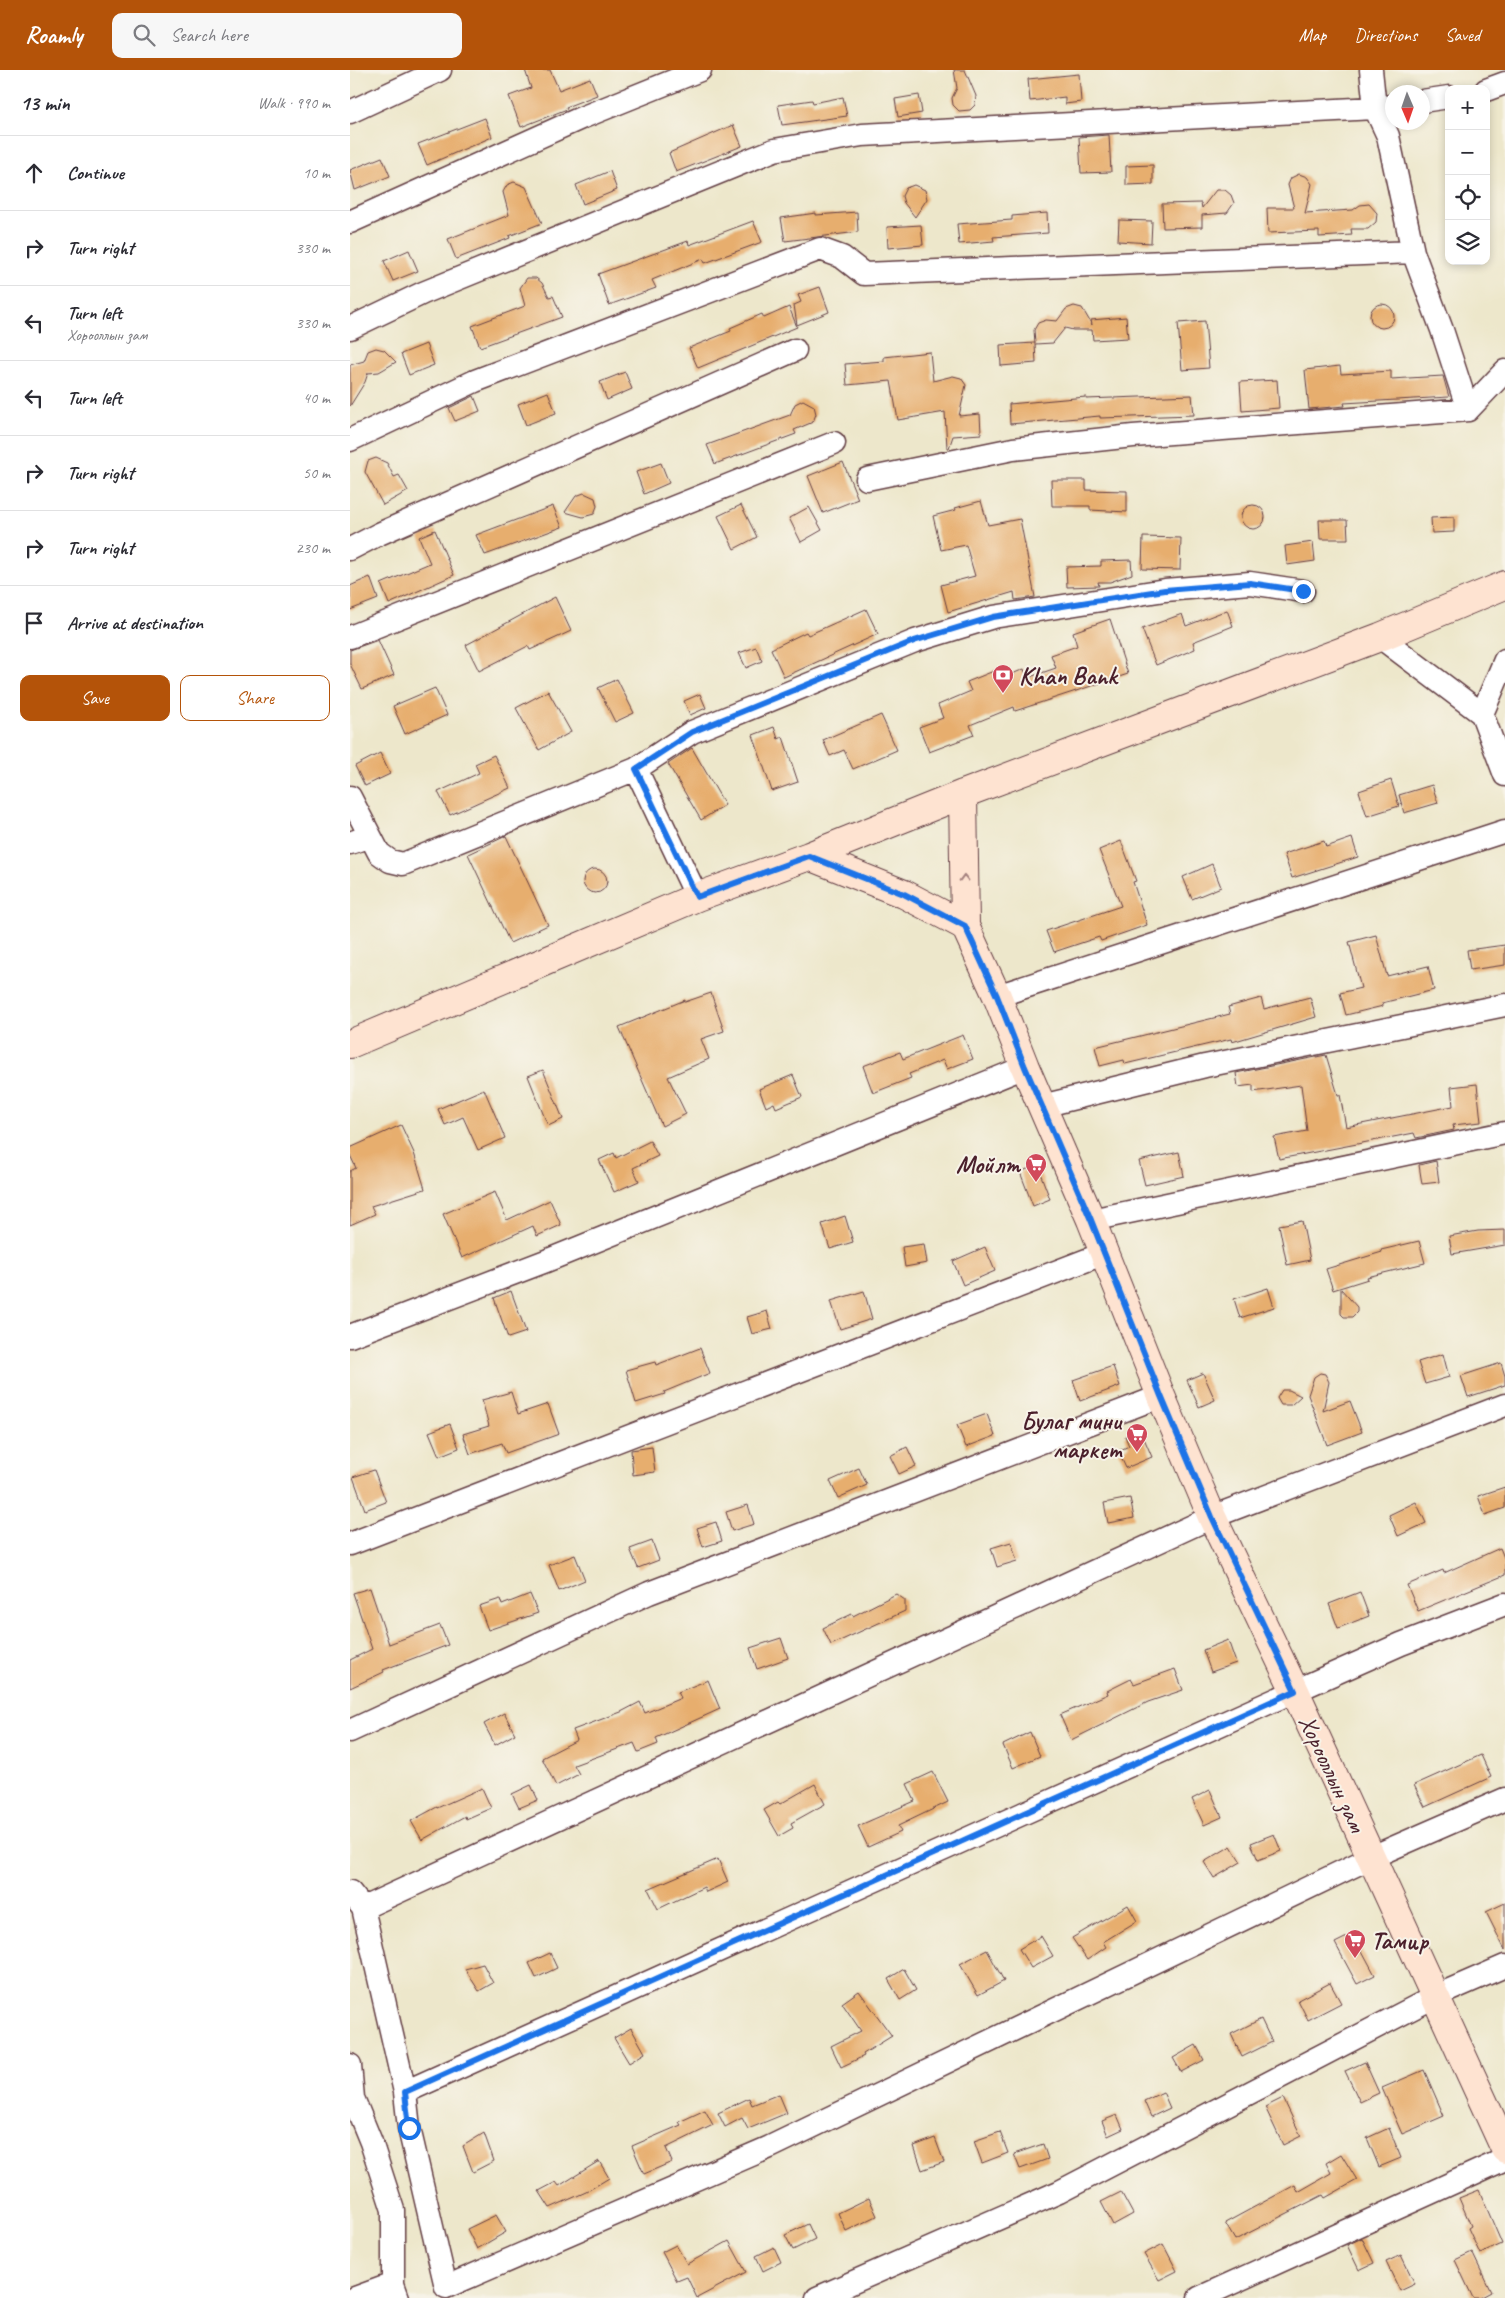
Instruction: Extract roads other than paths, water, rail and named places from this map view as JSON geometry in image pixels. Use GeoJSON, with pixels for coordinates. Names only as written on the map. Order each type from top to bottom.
{"type":"FeatureCollection","features":[{"type":"Feature","properties":{"kind":"street"},"geometry":{"type":"LineString","coordinates":[[350,112],[440,70]]}},
{"type":"Feature","properties":{"kind":"street"},"geometry":{"type":"LineString","coordinates":[[350,222],[581,118],[700,70]]}},
{"type":"Feature","properties":{"kind":"street"},"geometry":{"type":"LineString","coordinates":[[1371,70],[1384,107],[1388,136],[1413,252],[1442,330],[1468,410]]}},
{"type":"Feature","properties":{"kind":"street"},"geometry":{"type":"LineString","coordinates":[[1490,89],[1505,83]]}},
{"type":"Feature","properties":{"kind":"street"},"geometry":{"type":"LineString","coordinates":[[1430,100],[1445,98]]}},
{"type":"Feature","properties":{"kind":"street"},"geometry":{"type":"LineString","coordinates":[[350,328],[423,293],[774,150],[862,135],[1384,107]]}},
{"type":"Feature","properties":{"kind":"street"},"geometry":{"type":"LineString","coordinates":[[350,440],[475,381],[820,249],[842,257],[864,274],[1413,252]]}},
{"type":"Feature","properties":{"kind":"street"},"geometry":{"type":"LineString","coordinates":[[350,549],[388,530],[795,350]]}},
{"type":"Feature","properties":{"kind":"street"},"geometry":{"type":"LineString","coordinates":[[867,480],[1013,449],[1133,436],[1468,410],[1505,371]]}},
{"type":"Feature","properties":{"kind":"street"},"geometry":{"type":"LineString","coordinates":[[350,637],[834,443]]}},
{"type":"Feature","properties":{"kind":"street"},"geometry":{"type":"LineString","coordinates":[[350,797],[360,839],[390,861],[403,864],[636,769],[692,732],[914,641],[993,617],[1165,590],[1250,583],[1303,591]]}},
{"type":"Feature","properties":{"kind":"street"},"geometry":{"type":"LineString","coordinates":[[350,1044],[697,897],[809,856],[963,794],[1380,637],[1505,585]]}},
{"type":"Feature","properties":{"kind":"street"},"geometry":{"type":"LineString","coordinates":[[1380,637],[1482,714],[1505,775]]}},
{"type":"Feature","properties":{"kind":"street"},"geometry":{"type":"LineString","coordinates":[[1482,714],[1505,660]]}},
{"type":"Feature","properties":{"kind":"street"},"geometry":{"type":"LineString","coordinates":[[636,769],[697,897]]}},
{"type":"Feature","properties":{"kind":"street","name":"Хорооллын зам"},"geometry":{"type":"LineString","coordinates":[[963,794],[965,926],[997,996],[1025,1067],[1091,1220],[1161,1396],[1212,1517],[1372,1857],[1505,2149]]}},
{"type":"Feature","properties":{"kind":"street"},"geometry":{"type":"LineString","coordinates":[[997,996],[1505,831]]}},
{"type":"Feature","properties":{"kind":"street"},"geometry":{"type":"LineString","coordinates":[[809,856],[904,894],[965,926]]}},
{"type":"Feature","properties":{"kind":"street"},"geometry":{"type":"LineString","coordinates":[[1042,1106],[1205,1066],[1505,1005]]}},
{"type":"Feature","properties":{"kind":"street"},"geometry":{"type":"LineString","coordinates":[[350,1336],[546,1261],[1025,1067]]}},
{"type":"Feature","properties":{"kind":"street"},"geometry":{"type":"LineString","coordinates":[[1091,1220],[1505,1133]]}},
{"type":"Feature","properties":{"kind":"street"},"geometry":{"type":"LineString","coordinates":[[350,1544],[1104,1253]]}},
{"type":"Feature","properties":{"kind":"street"},"geometry":{"type":"LineString","coordinates":[[350,1731],[649,1594],[1161,1396]]}},
{"type":"Feature","properties":{"kind":"street"},"geometry":{"type":"LineString","coordinates":[[1505,1405],[1212,1517],[357,1900],[405,2092],[409,2128],[446,2287],[770,2147],[1372,1857],[1505,1799]]}},
{"type":"Feature","properties":{"kind":"street"},"geometry":{"type":"LineString","coordinates":[[405,2092],[1295,1691],[1401,1644],[1505,1604]]}},
{"type":"Feature","properties":{"kind":"street"},"geometry":{"type":"LineString","coordinates":[[817,2298],[1059,2192],[1436,1996],[1505,1966]]}},
{"type":"Feature","properties":{"kind":"street"},"geometry":{"type":"LineString","coordinates":[[350,2065],[352,2098],[372,2142],[393,2210],[396,2291],[355,2298]]}},
{"type":"Feature","properties":{"kind":"street"},"geometry":{"type":"LineString","coordinates":[[1199,2298],[1505,2159]]}},
{"type":"Feature","properties":{"kind":"place","name":"Khan Bank"},"geometry":{"type":"Point","coordinates":[1003,694]}},
{"type":"Feature","properties":{"kind":"place","name":"Мойлт"},"geometry":{"type":"Point","coordinates":[1036,1183]}},
{"type":"Feature","properties":{"kind":"place","name":"Булаг мини маркет"},"geometry":{"type":"Point","coordinates":[1137,1453]}},
{"type":"Feature","properties":{"kind":"place","name":"Тамир"},"geometry":{"type":"Point","coordinates":[1355,1959]}}]}
